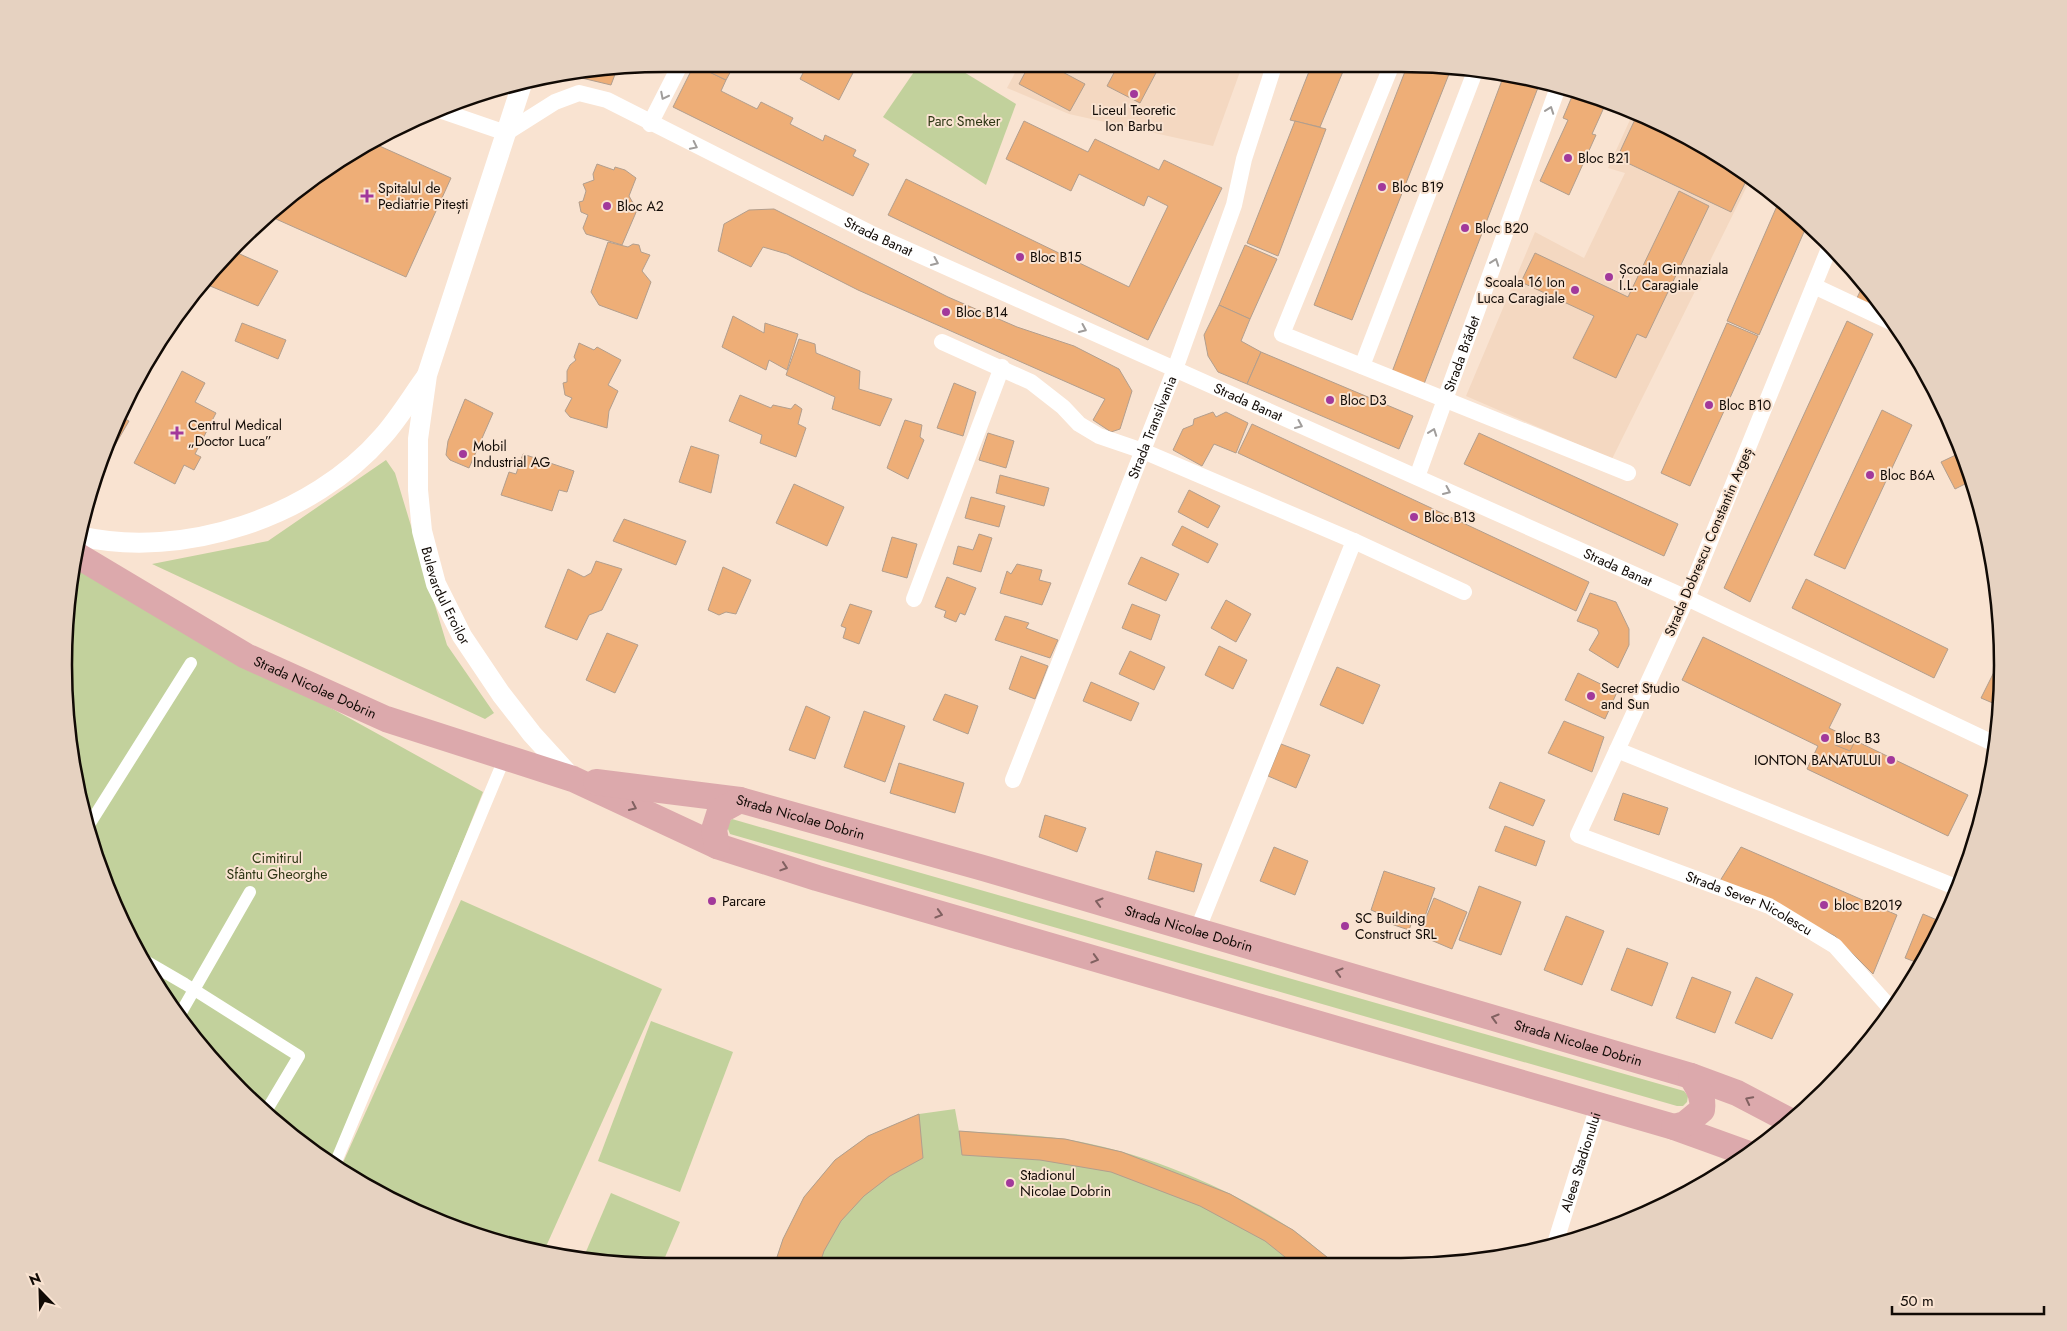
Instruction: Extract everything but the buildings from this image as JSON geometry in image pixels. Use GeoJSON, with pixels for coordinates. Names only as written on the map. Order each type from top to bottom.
{"type":"FeatureCollection","features":[{"type":"Feature","properties":{"kind":"main road","name":"Strada Nicolae Dobrin"},"geometry":{"type":"LineString","coordinates":[[83,559],[246,656],[386,719],[573,779],[717,846],[826,881],[1674,1128],[1741,1151]]}},
{"type":"Feature","properties":{"kind":"main road","name":"Strada Nicolae Dobrin"},"geometry":{"type":"LineString","coordinates":[[573,779],[740,800],[1197,931],[1691,1076],[1737,1094],[1784,1118]]}},
{"type":"Feature","properties":{"kind":"main road"},"geometry":{"type":"LineString","coordinates":[[717,846],[714,830],[720,811],[740,800]]}},
{"type":"Feature","properties":{"kind":"main road"},"geometry":{"type":"LineString","coordinates":[[1674,1128],[1690,1121],[1702,1110],[1703,1100],[1700,1090],[1691,1076]]}},
{"type":"Feature","properties":{"kind":"street"},"geometry":{"type":"LineString","coordinates":[[650,124],[676,72]]}},
{"type":"Feature","properties":{"kind":"street","name":"Strada Transilvania"},"geometry":{"type":"LineString","coordinates":[[1013,780],[1175,369],[1234,204],[1244,159],[1272,72]]}},
{"type":"Feature","properties":{"kind":"street"},"geometry":{"type":"LineString","coordinates":[[1389,72],[1282,334],[1628,473]]}},
{"type":"Feature","properties":{"kind":"street"},"geometry":{"type":"LineString","coordinates":[[1362,366],[1473,77]]}},
{"type":"Feature","properties":{"kind":"street","name":"Bulevardul Eroilor"},"geometry":{"type":"LineString","coordinates":[[520,91],[427,376],[418,439],[418,490],[422,531],[436,584],[462,636],[500,694],[532,734],[573,779]]}},
{"type":"Feature","properties":{"kind":"street","name":"Strada Banat"},"geometry":{"type":"LineString","coordinates":[[506,133],[555,102],[579,92],[607,100],[650,124],[870,233],[1687,598],[1989,741]]}},
{"type":"Feature","properties":{"kind":"street","name":"Strada Brădet"},"geometry":{"type":"LineString","coordinates":[[1417,477],[1556,93]]}},
{"type":"Feature","properties":{"kind":"street"},"geometry":{"type":"LineString","coordinates":[[450,114],[506,133]]}},
{"type":"Feature","properties":{"kind":"street","name":"Strada Dobrescu Constantin Argeș"},"geometry":{"type":"LineString","coordinates":[[1578,835],[1687,598],[1827,253]]}},
{"type":"Feature","properties":{"kind":"street"},"geometry":{"type":"LineString","coordinates":[[1814,286],[1881,318]]}},
{"type":"Feature","properties":{"kind":"street"},"geometry":{"type":"LineString","coordinates":[[942,342],[1002,367],[1031,382],[1063,407],[1080,424],[1098,436],[1143,451],[1354,541],[1464,592]]}},
{"type":"Feature","properties":{"kind":"street"},"geometry":{"type":"LineString","coordinates":[[914,599],[1002,367]]}},
{"type":"Feature","properties":{"kind":"street","name":"Bulevardul Eroilor"},"geometry":{"type":"LineString","coordinates":[[87,538],[160,543],[222,533],[280,512],[324,485],[383,436],[427,376]]}},
{"type":"Feature","properties":{"kind":"street"},"geometry":{"type":"LineString","coordinates":[[1197,931],[1354,541]]}},
{"type":"Feature","properties":{"kind":"street"},"geometry":{"type":"LineString","coordinates":[[93,819],[191,663]]}},
{"type":"Feature","properties":{"kind":"street"},"geometry":{"type":"LineString","coordinates":[[1617,750],[1952,885]]}},
{"type":"Feature","properties":{"kind":"street"},"geometry":{"type":"LineString","coordinates":[[337,1160],[505,757]]}},
{"type":"Feature","properties":{"kind":"street","name":"Strada Sever Nicolescu"},"geometry":{"type":"LineString","coordinates":[[1578,835],[1769,906],[1836,946],[1888,1005]]}},
{"type":"Feature","properties":{"kind":"street"},"geometry":{"type":"LineString","coordinates":[[183,1009],[250,892]]}},
{"type":"Feature","properties":{"kind":"street"},"geometry":{"type":"LineString","coordinates":[[155,967],[299,1056],[269,1106]]}},
{"type":"Feature","properties":{"kind":"street","name":"Aleea Stadionului"},"geometry":{"type":"LineString","coordinates":[[1557,1237],[1598,1106]]}},
{"type":"Feature","properties":{"kind":"shaded area"},"geometry":{"type":"Polygon","coordinates":[[[1015,72],[1240,72],[1213,146],[1069,114],[1007,88],[1015,72]]]}},
{"type":"Feature","properties":{"kind":"shaded area","name":"Școala Gimnaziala I.L. Caragiale"},"geometry":{"type":"Polygon","coordinates":[[[1630,119],[1698,152],[1748,184],[1612,459],[1466,396],[1535,232],[1584,258],[1625,173],[1608,168],[1630,119]]]}},
{"type":"Feature","properties":{"kind":"green space","name":"Parc Smeker"},"geometry":{"type":"Polygon","coordinates":[[[914,72],[964,72],[1016,104],[986,185],[883,117],[914,72]]]}},
{"type":"Feature","properties":{"kind":"green space"},"geometry":{"type":"Polygon","coordinates":[[[386,460],[395,473],[447,645],[494,713],[485,719],[152,564],[268,541],[386,460]]]}},
{"type":"Feature","properties":{"kind":"green space","name":"Cimitirul Sfântu Gheorghe"},"geometry":{"type":"Polygon","coordinates":[[[81,570],[483,792],[336,1159],[305,1136],[246,1085],[195,1026],[172,995],[152,962],[118,892],[104,856],[93,819],[78,743],[72,666],[74,627],[81,570]]]}},
{"type":"Feature","properties":{"kind":"green space"},"geometry":{"type":"Polygon","coordinates":[[[732,819],[1684,1091],[1688,1096],[1687,1102],[1683,1106],[1677,1106],[730,834],[726,824],[732,819]]]}},
{"type":"Feature","properties":{"kind":"green space"},"geometry":{"type":"Polygon","coordinates":[[[461,900],[662,989],[546,1246],[475,1227],[439,1213],[403,1197],[343,1163],[461,900]]]}},
{"type":"Feature","properties":{"kind":"green space"},"geometry":{"type":"Polygon","coordinates":[[[651,1021],[733,1052],[680,1192],[598,1161],[651,1021]]]}},
{"type":"Feature","properties":{"kind":"green space","name":"Stadionul Nicolae Dobrin"},"geometry":{"type":"Polygon","coordinates":[[[955,1109],[959,1131],[1065,1139],[1124,1152],[1154,1162],[1213,1185],[1241,1199],[1299,1234],[1328,1258],[777,1258],[783,1239],[804,1197],[835,1160],[868,1136],[919,1114],[955,1109]]]}},
{"type":"Feature","properties":{"kind":"green space"},"geometry":{"type":"Polygon","coordinates":[[[611,1193],[680,1222],[665,1258],[627,1257],[586,1253],[611,1193]]]}},
{"type":"Feature","properties":{"kind":"place","name":"Liceul Teoretic Ion Barbu"},"geometry":{"type":"Point","coordinates":[1134,94]}},
{"type":"Feature","properties":{"kind":"place","name":"Bloc B21"},"geometry":{"type":"Point","coordinates":[1568,158]}},
{"type":"Feature","properties":{"kind":"place","name":"Bloc B19"},"geometry":{"type":"Point","coordinates":[1382,187]}},
{"type":"Feature","properties":{"kind":"place","name":"Spitalul de Pediatrie Pitești"},"geometry":{"type":"Point","coordinates":[367,196]}},
{"type":"Feature","properties":{"kind":"place","name":"Bloc A2"},"geometry":{"type":"Point","coordinates":[607,206]}},
{"type":"Feature","properties":{"kind":"place","name":"Bloc B20"},"geometry":{"type":"Point","coordinates":[1465,228]}},
{"type":"Feature","properties":{"kind":"place","name":"Bloc B15"},"geometry":{"type":"Point","coordinates":[1020,257]}},
{"type":"Feature","properties":{"kind":"place","name":"Școala Gimnaziala I.L. Caragiale"},"geometry":{"type":"Point","coordinates":[1609,277]}},
{"type":"Feature","properties":{"kind":"place","name":"Scoala 16 Ion Luca Caragiale"},"geometry":{"type":"Point","coordinates":[1575,290]}},
{"type":"Feature","properties":{"kind":"place","name":"Bloc B14"},"geometry":{"type":"Point","coordinates":[946,312]}},
{"type":"Feature","properties":{"kind":"place","name":"Bloc D3"},"geometry":{"type":"Point","coordinates":[1330,400]}},
{"type":"Feature","properties":{"kind":"place","name":"Bloc B10"},"geometry":{"type":"Point","coordinates":[1709,405]}},
{"type":"Feature","properties":{"kind":"place","name":"Centrul Medical „Doctor Luca”"},"geometry":{"type":"Point","coordinates":[177,433]}},
{"type":"Feature","properties":{"kind":"place","name":"Mobil Industrial AG"},"geometry":{"type":"Point","coordinates":[463,454]}},
{"type":"Feature","properties":{"kind":"place","name":"Bloc B6A"},"geometry":{"type":"Point","coordinates":[1870,475]}},
{"type":"Feature","properties":{"kind":"place","name":"Bloc B13"},"geometry":{"type":"Point","coordinates":[1414,517]}},
{"type":"Feature","properties":{"kind":"place","name":"Secret Studio and Sun"},"geometry":{"type":"Point","coordinates":[1591,696]}},
{"type":"Feature","properties":{"kind":"place","name":"Bloc B3"},"geometry":{"type":"Point","coordinates":[1825,738]}},
{"type":"Feature","properties":{"kind":"place","name":"IONTON BANATULUI"},"geometry":{"type":"Point","coordinates":[1891,760]}},
{"type":"Feature","properties":{"kind":"place","name":"Parcare"},"geometry":{"type":"Point","coordinates":[712,901]}},
{"type":"Feature","properties":{"kind":"place","name":"bloc B2019"},"geometry":{"type":"Point","coordinates":[1824,905]}},
{"type":"Feature","properties":{"kind":"place","name":"SC Building Construct SRL"},"geometry":{"type":"Point","coordinates":[1345,926]}},
{"type":"Feature","properties":{"kind":"place","name":"Stadionul Nicolae Dobrin"},"geometry":{"type":"Point","coordinates":[1010,1183]}}]}
